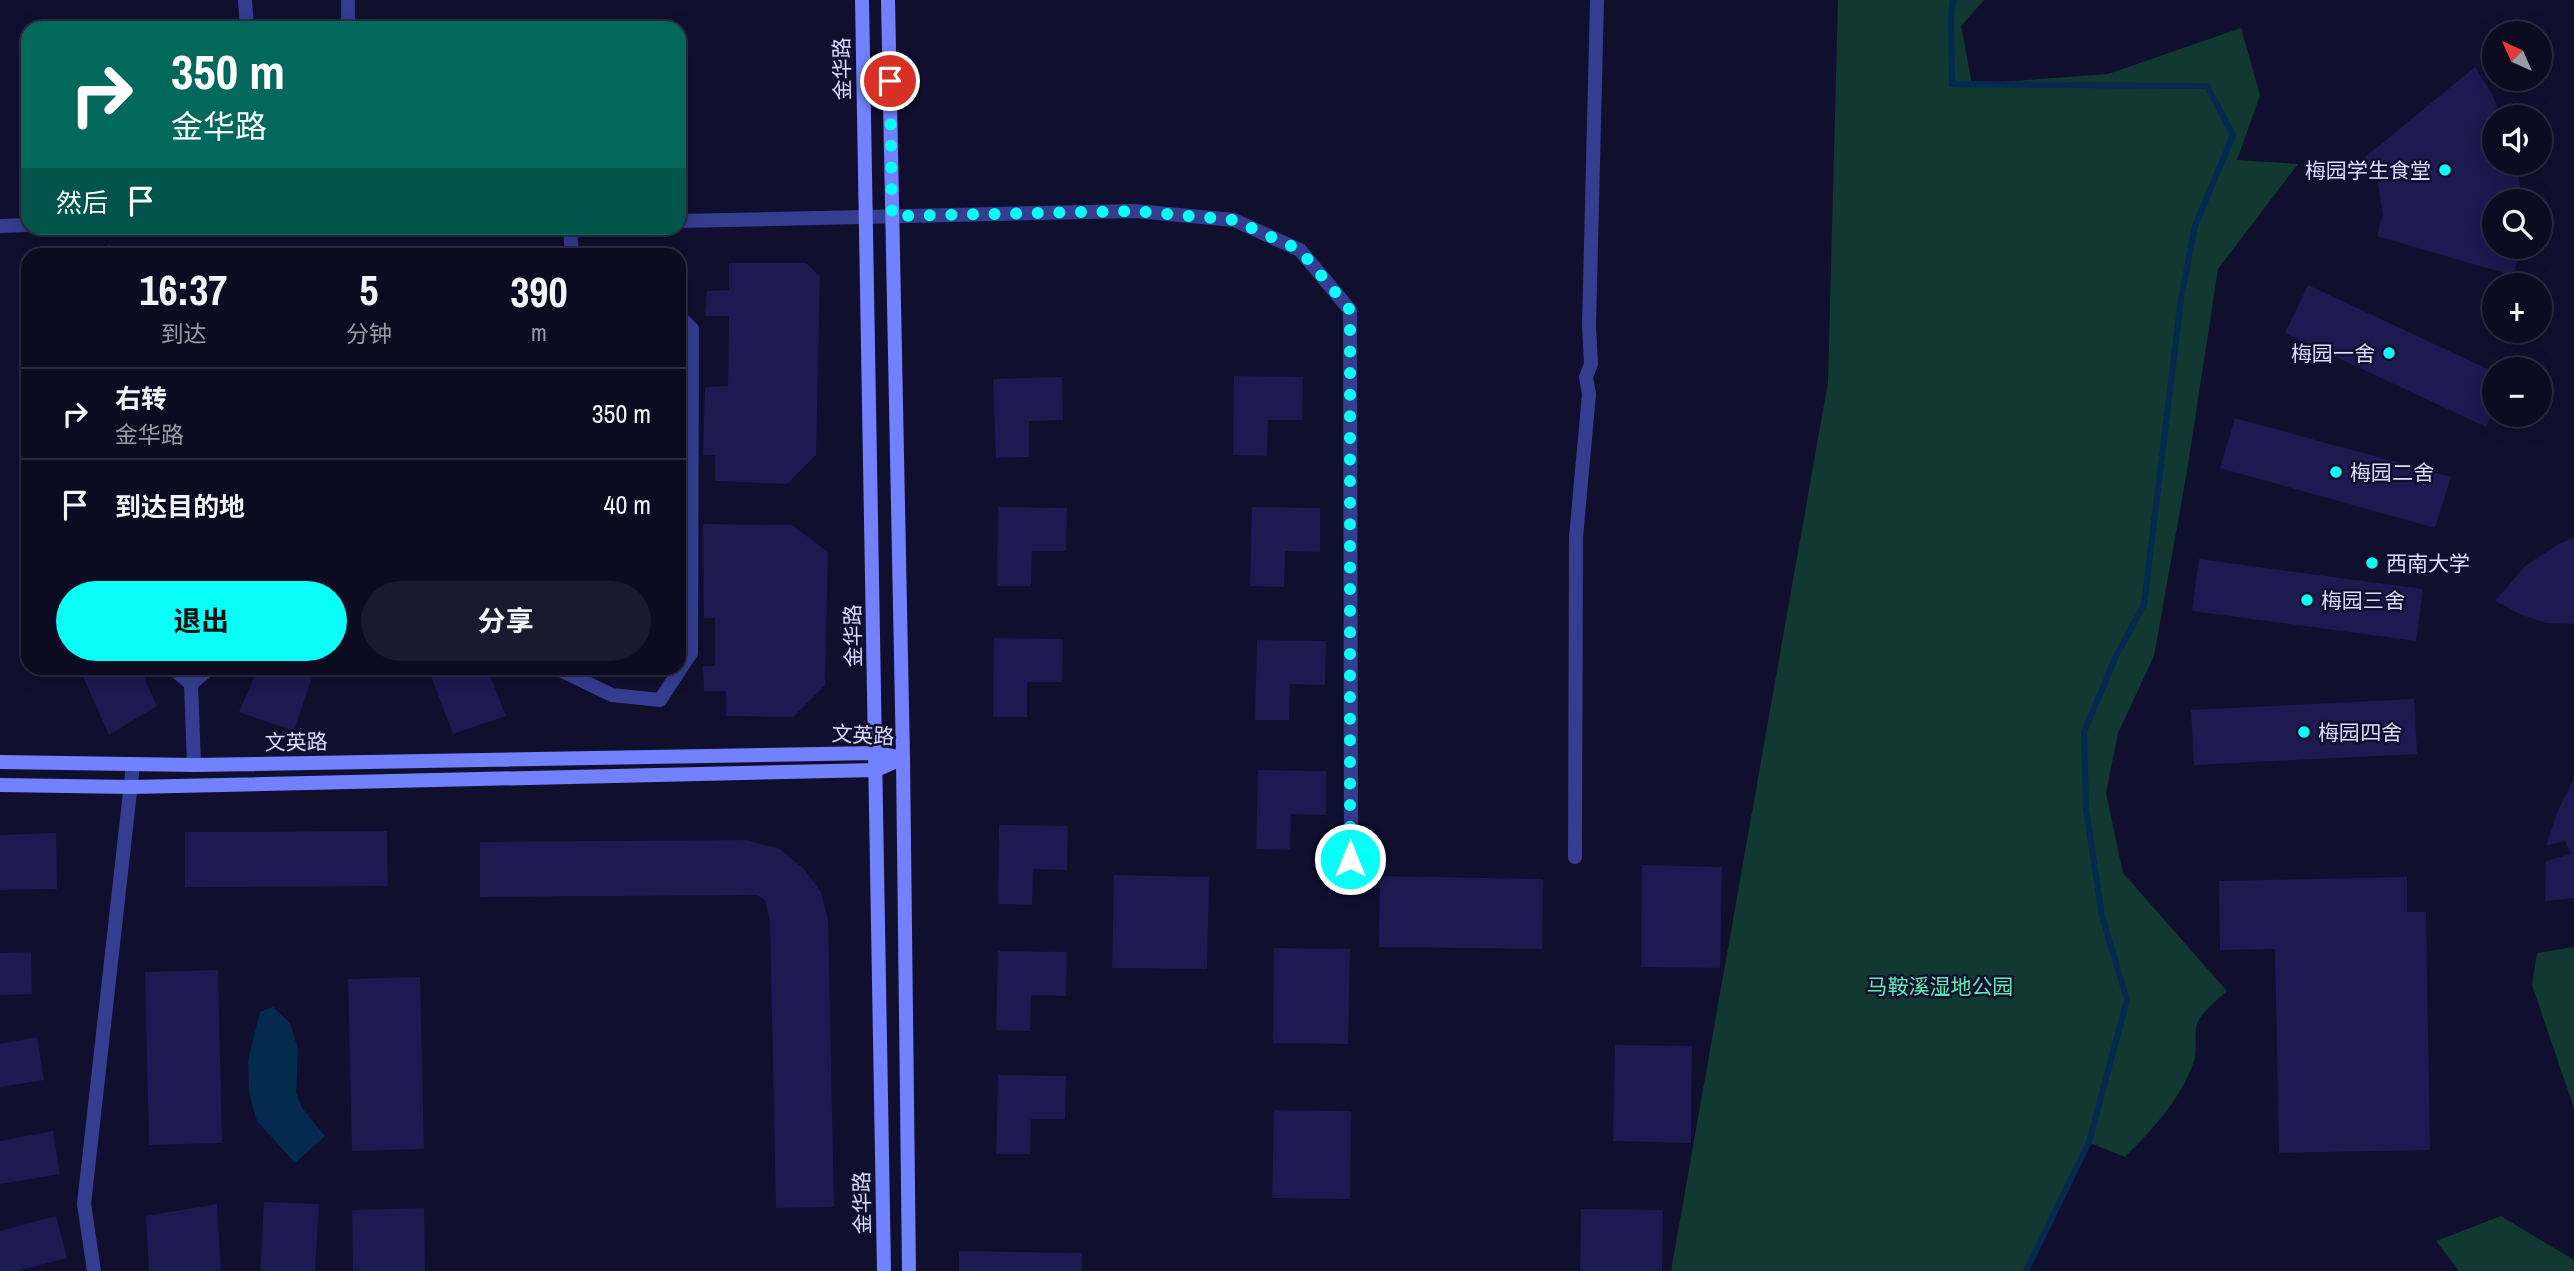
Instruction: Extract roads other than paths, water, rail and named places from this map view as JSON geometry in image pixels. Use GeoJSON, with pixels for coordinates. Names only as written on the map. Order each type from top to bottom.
{"type":"FeatureCollection","features":[{"type":"Feature","properties":{"kind":"main road","name":"金华路"},"geometry":{"type":"LineString","coordinates":[[862,0],[884,1271]]}},
{"type":"Feature","properties":{"kind":"main road"},"geometry":{"type":"LineString","coordinates":[[888,0],[903,758],[909,1271]]}},
{"type":"Feature","properties":{"kind":"main road","name":"文英路"},"geometry":{"type":"LineString","coordinates":[[0,762],[194,765],[876,753],[903,758]]}},
{"type":"Feature","properties":{"kind":"main road","name":"文英路"},"geometry":{"type":"LineString","coordinates":[[0,785],[131,787],[876,770],[903,758]]}},
{"type":"Feature","properties":{"kind":"street"},"geometry":{"type":"LineString","coordinates":[[245,0],[246,21]]}},
{"type":"Feature","properties":{"kind":"street"},"geometry":{"type":"LineString","coordinates":[[348,0],[348,21]]}},
{"type":"Feature","properties":{"kind":"street"},"geometry":{"type":"LineString","coordinates":[[1576,857],[1576,537],[1589,394],[1587,377],[1591,364],[1589,326],[1597,0]]}},
{"type":"Feature","properties":{"kind":"street"},"geometry":{"type":"LineString","coordinates":[[686,221],[1135,211],[1234,220],[1300,250],[1350,310],[1350,859]]}},
{"type":"Feature","properties":{"kind":"street"},"geometry":{"type":"LineString","coordinates":[[0,226],[21,225]]}},
{"type":"Feature","properties":{"kind":"street"},"geometry":{"type":"LineString","coordinates":[[686,323],[692,329],[691,653],[686,661]]}},
{"type":"Feature","properties":{"kind":"street"},"geometry":{"type":"LineString","coordinates":[[180,675],[191,684],[194,765]]}},
{"type":"Feature","properties":{"kind":"street"},"geometry":{"type":"LineString","coordinates":[[191,684],[202,675]]}},
{"type":"Feature","properties":{"kind":"street"},"geometry":{"type":"LineString","coordinates":[[571,675],[612,695],[660,700],[676,675]]}},
{"type":"Feature","properties":{"kind":"street"},"geometry":{"type":"LineString","coordinates":[[94,1271],[84,1204],[133,765]]}},
{"type":"Feature","properties":{"kind":"water"},"geometry":{"type":"Polygon","coordinates":[[[273,1007],[290,1023],[298,1049],[296,1093],[302,1108],[325,1136],[295,1163],[257,1121],[249,1093],[248,1061],[260,1012],[273,1007]]]}},
{"type":"Feature","properties":{"kind":"waterway"},"geometry":{"type":"LineString","coordinates":[[1953,0],[1952,84],[2207,86],[2233,135],[2195,226],[2181,299],[2144,605],[2116,656],[2084,732],[2086,809],[2102,916],[2127,1000],[2089,1142],[2026,1271]]}},
{"type":"Feature","properties":{"kind":"place","name":"梅园学生食堂"},"geometry":{"type":"Point","coordinates":[2445,170]}},
{"type":"Feature","properties":{"kind":"place","name":"梅园一舍"},"geometry":{"type":"Point","coordinates":[2389,353]}},
{"type":"Feature","properties":{"kind":"place","name":"梅园二舍"},"geometry":{"type":"Point","coordinates":[2336,472]}},
{"type":"Feature","properties":{"kind":"place","name":"西南大学"},"geometry":{"type":"Point","coordinates":[2372,563]}},
{"type":"Feature","properties":{"kind":"place","name":"梅园三舍"},"geometry":{"type":"Point","coordinates":[2307,600]}},
{"type":"Feature","properties":{"kind":"place","name":"梅园四舍"},"geometry":{"type":"Point","coordinates":[2304,732]}},
{"type":"Feature","properties":{"kind":"park label","name":"马鞍溪湿地公园"},"geometry":{"type":"Point","coordinates":[1940,986]}}]}
